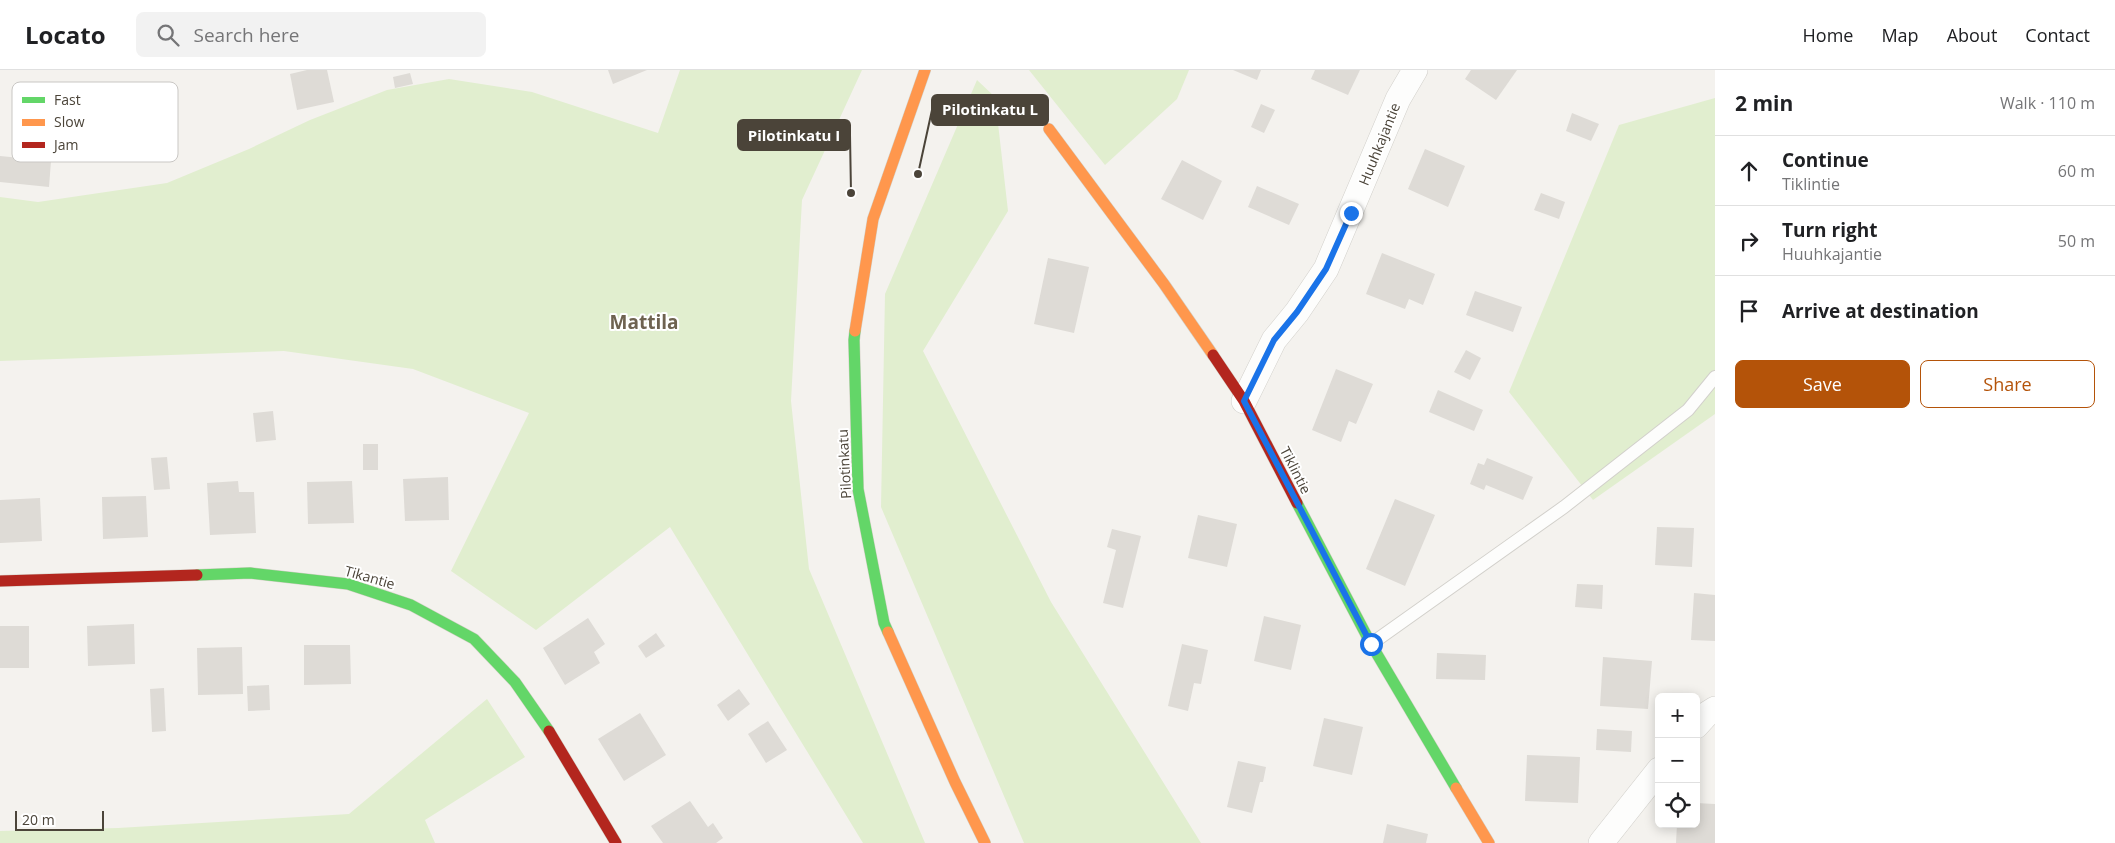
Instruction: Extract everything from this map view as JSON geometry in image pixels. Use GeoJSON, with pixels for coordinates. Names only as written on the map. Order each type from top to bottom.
{"type":"FeatureCollection","features":[{"type":"Feature","properties":{"kind":"street","name":"Pilotinkatu"},"geometry":{"type":"LineString","coordinates":[[925,70],[872,219],[854,340],[858,489],[884,623],[955,782],[985,843]]}},
{"type":"Feature","properties":{"kind":"street","name":"Huuhkajantie"},"geometry":{"type":"LineString","coordinates":[[1244,401],[1274,340],[1297,312],[1326,269],[1398,99],[1415,70]]}},
{"type":"Feature","properties":{"kind":"street","name":"Tiklintie"},"geometry":{"type":"LineString","coordinates":[[1049,129],[1164,284],[1244,401],[1371,644],[1489,843]]}},
{"type":"Feature","properties":{"kind":"street","name":"Tikantie"},"geometry":{"type":"LineString","coordinates":[[0,581],[250,573],[348,584],[411,605],[474,640],[515,682],[616,843]]}},
{"type":"Feature","properties":{"kind":"street"},"geometry":{"type":"LineString","coordinates":[[1700,722],[1715,708]]}},
{"type":"Feature","properties":{"kind":"street"},"geometry":{"type":"LineString","coordinates":[[1601,843],[1655,775]]}},
{"type":"Feature","properties":{"kind":"lane"},"geometry":{"type":"LineString","coordinates":[[1371,644],[1564,507],[1688,410],[1715,377]]}},
{"type":"Feature","properties":{"kind":"green space"},"geometry":{"type":"Polygon","coordinates":[[[680,70],[862,70],[802,200],[791,401],[809,569],[925,843],[863,843],[670,527],[536,630],[451,571],[529,413],[413,369],[284,351],[0,361],[0,197],[38,202],[167,183],[249,149],[310,120],[387,90],[449,79],[532,92],[658,133],[680,70]]]}},
{"type":"Feature","properties":{"kind":"green space"},"geometry":{"type":"Polygon","coordinates":[[[1029,70],[1189,70],[1177,99],[1105,165],[1029,70]]]}},
{"type":"Feature","properties":{"kind":"green space"},"geometry":{"type":"Polygon","coordinates":[[[977,80],[995,97],[1008,211],[923,351],[1051,602],[1201,843],[1024,843],[881,507],[885,294],[977,80]]]}},
{"type":"Feature","properties":{"kind":"green space"},"geometry":{"type":"Polygon","coordinates":[[[1715,98],[1715,414],[1593,500],[1509,392],[1619,125],[1715,98]]]}},
{"type":"Feature","properties":{"kind":"green space"},"geometry":{"type":"Polygon","coordinates":[[[487,699],[525,757],[425,820],[435,843],[0,843],[0,831],[118,828],[349,814],[487,699]]]}},
{"type":"Feature","properties":{"kind":"building"},"geometry":{"type":"Polygon","coordinates":[[[307,70],[327,70],[334,102],[297,110],[290,74],[307,70]]]}},
{"type":"Feature","properties":{"kind":"building"},"geometry":{"type":"Polygon","coordinates":[[[608,70],[647,70],[613,84],[608,70]]]}},
{"type":"Feature","properties":{"kind":"building"},"geometry":{"type":"Polygon","coordinates":[[[1233,70],[1261,70],[1257,80],[1233,70]]]}},
{"type":"Feature","properties":{"kind":"building"},"geometry":{"type":"Polygon","coordinates":[[[1315,70],[1360,70],[1348,95],[1311,79],[1315,70]]]}},
{"type":"Feature","properties":{"kind":"building"},"geometry":{"type":"Polygon","coordinates":[[[1471,70],[1517,70],[1496,100],[1465,79],[1471,70]]]}},
{"type":"Feature","properties":{"kind":"building"},"geometry":{"type":"Polygon","coordinates":[[[410,73],[413,84],[395,88],[393,77],[410,73]]]}},
{"type":"Feature","properties":{"kind":"building"},"geometry":{"type":"Polygon","coordinates":[[[1261,104],[1275,110],[1264,133],[1251,127],[1261,104]]]}},
{"type":"Feature","properties":{"kind":"building"},"geometry":{"type":"Polygon","coordinates":[[[1572,113],[1599,124],[1591,141],[1566,131],[1572,113]]]}},
{"type":"Feature","properties":{"kind":"building"},"geometry":{"type":"Polygon","coordinates":[[[1425,149],[1465,166],[1448,207],[1408,189],[1425,149]]]}},
{"type":"Feature","properties":{"kind":"building"},"geometry":{"type":"Polygon","coordinates":[[[0,156],[12,157],[12,162],[51,162],[49,187],[0,182],[0,156]]]}},
{"type":"Feature","properties":{"kind":"building"},"geometry":{"type":"Polygon","coordinates":[[[1182,160],[1222,181],[1203,220],[1161,199],[1182,160]]]}},
{"type":"Feature","properties":{"kind":"building"},"geometry":{"type":"Polygon","coordinates":[[[1257,186],[1299,204],[1289,225],[1248,207],[1257,186]]]}},
{"type":"Feature","properties":{"kind":"building"},"geometry":{"type":"Polygon","coordinates":[[[1541,193],[1565,202],[1559,219],[1534,210],[1541,193]]]}},
{"type":"Feature","properties":{"kind":"building"},"geometry":{"type":"Polygon","coordinates":[[[1382,253],[1435,274],[1423,305],[1409,299],[1405,309],[1366,294],[1382,253]]]}},
{"type":"Feature","properties":{"kind":"building"},"geometry":{"type":"Polygon","coordinates":[[[1048,258],[1089,267],[1074,333],[1034,324],[1048,258]]]}},
{"type":"Feature","properties":{"kind":"building"},"geometry":{"type":"Polygon","coordinates":[[[1475,291],[1522,307],[1513,332],[1466,315],[1475,291]]]}},
{"type":"Feature","properties":{"kind":"building"},"geometry":{"type":"Polygon","coordinates":[[[1466,350],[1481,358],[1470,380],[1454,372],[1466,350]]]}},
{"type":"Feature","properties":{"kind":"building"},"geometry":{"type":"Polygon","coordinates":[[[1336,369],[1373,384],[1356,424],[1349,421],[1341,442],[1312,430],[1336,369]]]}},
{"type":"Feature","properties":{"kind":"building"},"geometry":{"type":"Polygon","coordinates":[[[1438,390],[1483,410],[1474,431],[1429,412],[1438,390]]]}},
{"type":"Feature","properties":{"kind":"building"},"geometry":{"type":"Polygon","coordinates":[[[273,411],[276,440],[256,442],[253,413],[273,411]]]}},
{"type":"Feature","properties":{"kind":"building"},"geometry":{"type":"Polygon","coordinates":[[[363,444],[378,444],[378,470],[363,470],[363,444]]]}},
{"type":"Feature","properties":{"kind":"building"},"geometry":{"type":"Polygon","coordinates":[[[167,457],[170,489],[154,490],[151,458],[167,457]]]}},
{"type":"Feature","properties":{"kind":"building"},"geometry":{"type":"Polygon","coordinates":[[[1487,458],[1533,477],[1523,500],[1486,485],[1484,490],[1470,484],[1478,463],[1484,465],[1487,458]]]}},
{"type":"Feature","properties":{"kind":"building"},"geometry":{"type":"Polygon","coordinates":[[[448,477],[449,520],[405,521],[403,479],[448,477]]]}},
{"type":"Feature","properties":{"kind":"building"},"geometry":{"type":"Polygon","coordinates":[[[238,481],[239,492],[254,492],[256,533],[210,535],[207,483],[238,481]]]}},
{"type":"Feature","properties":{"kind":"building"},"geometry":{"type":"Polygon","coordinates":[[[352,481],[354,523],[308,524],[307,482],[352,481]]]}},
{"type":"Feature","properties":{"kind":"building"},"geometry":{"type":"Polygon","coordinates":[[[146,496],[148,537],[103,539],[102,497],[146,496]]]}},
{"type":"Feature","properties":{"kind":"building"},"geometry":{"type":"Polygon","coordinates":[[[40,498],[42,541],[0,543],[0,500],[40,498]]]}},
{"type":"Feature","properties":{"kind":"building"},"geometry":{"type":"Polygon","coordinates":[[[1395,499],[1435,515],[1405,586],[1366,569],[1395,499]]]}},
{"type":"Feature","properties":{"kind":"building"},"geometry":{"type":"Polygon","coordinates":[[[1198,515],[1237,524],[1227,567],[1188,558],[1198,515]]]}},
{"type":"Feature","properties":{"kind":"building"},"geometry":{"type":"Polygon","coordinates":[[[1657,527],[1694,528],[1692,567],[1655,565],[1657,527]]]}},
{"type":"Feature","properties":{"kind":"building"},"geometry":{"type":"Polygon","coordinates":[[[1112,529],[1141,536],[1123,608],[1103,603],[1116,550],[1107,547],[1112,529]]]}},
{"type":"Feature","properties":{"kind":"building"},"geometry":{"type":"Polygon","coordinates":[[[1577,584],[1603,585],[1602,609],[1575,607],[1577,584]]]}},
{"type":"Feature","properties":{"kind":"building"},"geometry":{"type":"Polygon","coordinates":[[[1694,593],[1715,595],[1715,641],[1691,640],[1694,593]]]}},
{"type":"Feature","properties":{"kind":"building"},"geometry":{"type":"Polygon","coordinates":[[[1264,616],[1301,625],[1291,670],[1254,661],[1264,616]]]}},
{"type":"Feature","properties":{"kind":"building"},"geometry":{"type":"Polygon","coordinates":[[[588,618],[605,644],[594,652],[600,663],[565,685],[543,648],[588,618]]]}},
{"type":"Feature","properties":{"kind":"building"},"geometry":{"type":"Polygon","coordinates":[[[134,624],[135,664],[88,666],[87,626],[134,624]]]}},
{"type":"Feature","properties":{"kind":"building"},"geometry":{"type":"Polygon","coordinates":[[[0,626],[29,626],[29,668],[0,668],[0,626]]]}},
{"type":"Feature","properties":{"kind":"building"},"geometry":{"type":"Polygon","coordinates":[[[656,633],[665,646],[646,658],[638,646],[656,633]]]}},
{"type":"Feature","properties":{"kind":"building"},"geometry":{"type":"Polygon","coordinates":[[[1182,644],[1208,650],[1201,684],[1194,683],[1188,711],[1168,706],[1182,644]]]}},
{"type":"Feature","properties":{"kind":"building"},"geometry":{"type":"Polygon","coordinates":[[[304,645],[350,645],[351,684],[304,685],[304,645]]]}},
{"type":"Feature","properties":{"kind":"building"},"geometry":{"type":"Polygon","coordinates":[[[242,647],[243,694],[198,695],[197,648],[242,647]]]}},
{"type":"Feature","properties":{"kind":"building"},"geometry":{"type":"Polygon","coordinates":[[[1437,653],[1486,655],[1485,680],[1436,679],[1437,653]]]}},
{"type":"Feature","properties":{"kind":"building"},"geometry":{"type":"Polygon","coordinates":[[[1603,657],[1652,661],[1648,709],[1600,706],[1603,657]]]}},
{"type":"Feature","properties":{"kind":"building"},"geometry":{"type":"Polygon","coordinates":[[[269,685],[270,710],[248,711],[247,686],[269,685]]]}},
{"type":"Feature","properties":{"kind":"building"},"geometry":{"type":"Polygon","coordinates":[[[164,688],[166,731],[152,732],[150,689],[164,688]]]}},
{"type":"Feature","properties":{"kind":"building"},"geometry":{"type":"Polygon","coordinates":[[[739,689],[750,704],[728,721],[717,705],[739,689]]]}},
{"type":"Feature","properties":{"kind":"building"},"geometry":{"type":"Polygon","coordinates":[[[640,713],[666,755],[624,781],[598,739],[640,713]]]}},
{"type":"Feature","properties":{"kind":"building"},"geometry":{"type":"Polygon","coordinates":[[[1324,718],[1363,727],[1352,775],[1313,766],[1324,718]]]}},
{"type":"Feature","properties":{"kind":"building"},"geometry":{"type":"Polygon","coordinates":[[[768,721],[787,750],[766,763],[748,734],[768,721]]]}},
{"type":"Feature","properties":{"kind":"building"},"geometry":{"type":"Polygon","coordinates":[[[1597,729],[1632,731],[1631,752],[1596,750],[1597,729]]]}},
{"type":"Feature","properties":{"kind":"building"},"geometry":{"type":"Polygon","coordinates":[[[1527,755],[1580,757],[1578,803],[1525,801],[1527,755]]]}},
{"type":"Feature","properties":{"kind":"building"},"geometry":{"type":"Polygon","coordinates":[[[1238,761],[1266,767],[1252,813],[1227,807],[1238,761]]]}},
{"type":"Feature","properties":{"kind":"building"},"geometry":{"type":"Polygon","coordinates":[[[690,801],[708,827],[713,823],[723,838],[716,843],[663,843],[651,826],[690,801]]]}},
{"type":"Feature","properties":{"kind":"building"},"geometry":{"type":"Polygon","coordinates":[[[1700,803],[1715,804],[1715,843],[1676,843],[1677,828],[1700,828],[1700,803]]]}},
{"type":"Feature","properties":{"kind":"building"},"geometry":{"type":"Polygon","coordinates":[[[1387,824],[1428,834],[1426,843],[1383,843],[1387,824]]]}},
{"type":"Feature","properties":{"kind":"traffic: fast"},"geometry":{"type":"LineString","coordinates":[[855,331],[858,489],[884,623],[888,632]]}},
{"type":"Feature","properties":{"kind":"traffic: fast"},"geometry":{"type":"LineString","coordinates":[[1297,503],[1371,644],[1456,788]]}},
{"type":"Feature","properties":{"kind":"traffic: fast"},"geometry":{"type":"LineString","coordinates":[[197,575],[250,573],[348,584],[411,605],[474,639],[515,682],[549,731]]}},
{"type":"Feature","properties":{"kind":"traffic: slow"},"geometry":{"type":"LineString","coordinates":[[855,331],[873,219],[925,70]]}},
{"type":"Feature","properties":{"kind":"traffic: slow"},"geometry":{"type":"LineString","coordinates":[[1049,129],[1164,284],[1213,355]]}},
{"type":"Feature","properties":{"kind":"traffic: slow"},"geometry":{"type":"LineString","coordinates":[[888,632],[955,782],[985,843]]}},
{"type":"Feature","properties":{"kind":"traffic: slow"},"geometry":{"type":"LineString","coordinates":[[1456,788],[1489,843]]}},
{"type":"Feature","properties":{"kind":"traffic: jam"},"geometry":{"type":"LineString","coordinates":[[1213,355],[1244,401],[1297,503]]}},
{"type":"Feature","properties":{"kind":"traffic: jam"},"geometry":{"type":"LineString","coordinates":[[0,581],[197,575]]}},
{"type":"Feature","properties":{"kind":"traffic: jam"},"geometry":{"type":"LineString","coordinates":[[549,731],[616,843]]}},
{"type":"Feature","properties":{"kind":"place","name":"Pilotinkatu L"},"geometry":{"type":"Point","coordinates":[918,174]}},
{"type":"Feature","properties":{"kind":"place","name":"Pilotinkatu I"},"geometry":{"type":"Point","coordinates":[851,193]}},
{"type":"Feature","properties":{"kind":"district","name":"Mattila"},"geometry":{"type":"Point","coordinates":[644,322]}},
{"type":"Feature","properties":{"kind":"route"},"geometry":{"type":"LineString","coordinates":[[1351,213],[1326,269],[1297,312],[1274,340],[1244,401],[1371,644]]}}]}
